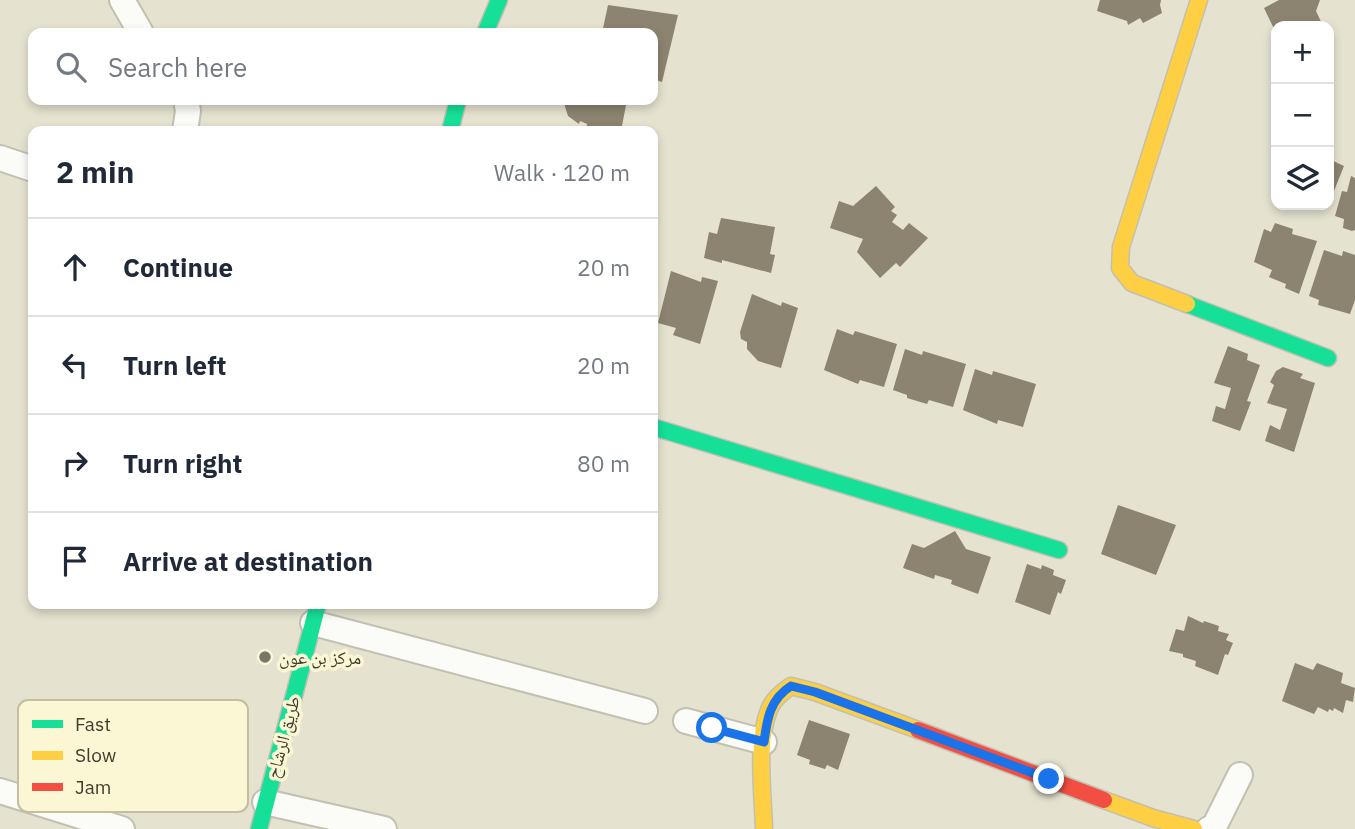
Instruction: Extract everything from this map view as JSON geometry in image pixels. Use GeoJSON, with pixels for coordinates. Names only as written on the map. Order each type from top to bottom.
{"type":"FeatureCollection","features":[{"type":"Feature","properties":{"kind":"street"},"geometry":{"type":"LineString","coordinates":[[122,0],[138,28]]}},
{"type":"Feature","properties":{"kind":"street"},"geometry":{"type":"LineString","coordinates":[[487,28],[499,0]]}},
{"type":"Feature","properties":{"kind":"street"},"geometry":{"type":"LineString","coordinates":[[1199,0],[1121,247],[1120,268],[1132,283],[1328,358]]}},
{"type":"Feature","properties":{"kind":"street"},"geometry":{"type":"LineString","coordinates":[[186,126],[187,105]]}},
{"type":"Feature","properties":{"kind":"street"},"geometry":{"type":"LineString","coordinates":[[451,126],[457,105]]}},
{"type":"Feature","properties":{"kind":"street"},"geometry":{"type":"LineString","coordinates":[[0,158],[28,167]]}},
{"type":"Feature","properties":{"kind":"street"},"geometry":{"type":"LineString","coordinates":[[658,429],[1059,550]]}},
{"type":"Feature","properties":{"kind":"street"},"geometry":{"type":"LineString","coordinates":[[316,613],[645,711]]}},
{"type":"Feature","properties":{"kind":"street","name":"طريق الرشاح"},"geometry":{"type":"LineString","coordinates":[[259,829],[316,613]]}},
{"type":"Feature","properties":{"kind":"street"},"geometry":{"type":"LineString","coordinates":[[764,829],[764,742],[769,710],[782,692],[791,686],[828,697],[1153,818],[1194,829]]}},
{"type":"Feature","properties":{"kind":"street"},"geometry":{"type":"LineString","coordinates":[[686,722],[764,742]]}},
{"type":"Feature","properties":{"kind":"street"},"geometry":{"type":"LineString","coordinates":[[1209,829],[1214,827],[1240,775]]}},
{"type":"Feature","properties":{"kind":"street"},"geometry":{"type":"LineString","coordinates":[[0,791],[18,797]]}},
{"type":"Feature","properties":{"kind":"street"},"geometry":{"type":"LineString","coordinates":[[265,802],[384,829]]}},
{"type":"Feature","properties":{"kind":"street"},"geometry":{"type":"LineString","coordinates":[[67,812],[122,829]]}},
{"type":"Feature","properties":{"kind":"building"},"geometry":{"type":"Polygon","coordinates":[[[1100,0],[1161,0],[1162,13],[1143,23],[1140,18],[1128,25],[1127,21],[1097,11],[1100,0]]]}},
{"type":"Feature","properties":{"kind":"building"},"geometry":{"type":"Polygon","coordinates":[[[1279,0],[1320,0],[1316,11],[1321,21],[1271,23],[1264,8],[1279,0]]]}},
{"type":"Feature","properties":{"kind":"building"},"geometry":{"type":"Polygon","coordinates":[[[608,5],[678,15],[662,82],[658,81],[658,28],[603,28],[608,5]]]}},
{"type":"Feature","properties":{"kind":"building"},"geometry":{"type":"Polygon","coordinates":[[[565,105],[626,105],[622,126],[587,126],[568,116],[565,105]]]}},
{"type":"Feature","properties":{"kind":"building"},"geometry":{"type":"Polygon","coordinates":[[[1334,161],[1344,166],[1334,191],[1334,161]]]}},
{"type":"Feature","properties":{"kind":"building"},"geometry":{"type":"Polygon","coordinates":[[[1351,176],[1355,178],[1355,230],[1352,231],[1343,228],[1344,219],[1335,216],[1342,191],[1347,192],[1351,176]]]}},
{"type":"Feature","properties":{"kind":"building"},"geometry":{"type":"Polygon","coordinates":[[[876,186],[895,207],[891,211],[897,215],[892,222],[903,230],[909,223],[928,238],[900,267],[896,263],[880,278],[857,252],[863,239],[830,228],[839,201],[853,206],[876,186]]]}},
{"type":"Feature","properties":{"kind":"building"},"geometry":{"type":"Polygon","coordinates":[[[721,218],[775,227],[770,254],[775,255],[771,273],[704,258],[709,232],[717,234],[721,218]]]}},
{"type":"Feature","properties":{"kind":"building"},"geometry":{"type":"Polygon","coordinates":[[[1275,223],[1293,229],[1292,234],[1317,241],[1299,294],[1285,288],[1286,284],[1269,277],[1272,270],[1254,262],[1264,229],[1271,232],[1275,223]]]}},
{"type":"Feature","properties":{"kind":"building"},"geometry":{"type":"Polygon","coordinates":[[[1324,250],[1342,256],[1343,251],[1355,255],[1355,300],[1350,314],[1318,305],[1319,300],[1309,296],[1324,250]]]}},
{"type":"Feature","properties":{"kind":"building"},"geometry":{"type":"Polygon","coordinates":[[[671,271],[701,282],[702,277],[718,281],[700,344],[673,335],[676,328],[658,323],[671,271]]]}},
{"type":"Feature","properties":{"kind":"building"},"geometry":{"type":"Polygon","coordinates":[[[752,294],[781,306],[782,302],[798,308],[781,368],[758,361],[747,349],[747,342],[741,339],[740,332],[752,294]]]}},
{"type":"Feature","properties":{"kind":"building"},"geometry":{"type":"Polygon","coordinates":[[[837,329],[853,335],[855,331],[897,344],[884,387],[860,380],[858,384],[824,370],[837,329]]]}},
{"type":"Feature","properties":{"kind":"building"},"geometry":{"type":"Polygon","coordinates":[[[1228,346],[1248,354],[1247,360],[1260,365],[1247,401],[1251,402],[1240,431],[1212,421],[1216,406],[1225,409],[1231,388],[1214,383],[1228,346]]]}},
{"type":"Feature","properties":{"kind":"building"},"geometry":{"type":"Polygon","coordinates":[[[905,349],[922,355],[923,351],[966,364],[953,407],[929,400],[927,404],[893,390],[905,349]]]}},
{"type":"Feature","properties":{"kind":"building"},"geometry":{"type":"Polygon","coordinates":[[[1283,367],[1303,374],[1300,378],[1315,383],[1294,452],[1265,441],[1270,425],[1280,430],[1287,409],[1267,403],[1274,385],[1270,382],[1276,371],[1283,367]]]}},
{"type":"Feature","properties":{"kind":"building"},"geometry":{"type":"Polygon","coordinates":[[[975,369],[992,375],[993,371],[1036,384],[1023,427],[998,420],[997,424],[963,410],[975,369]]]}},
{"type":"Feature","properties":{"kind":"building"},"geometry":{"type":"Polygon","coordinates":[[[1118,505],[1176,525],[1156,575],[1101,554],[1118,505]]]}},
{"type":"Feature","properties":{"kind":"building"},"geometry":{"type":"Polygon","coordinates":[[[955,531],[966,549],[991,557],[978,594],[951,584],[952,580],[935,575],[934,579],[903,568],[912,544],[924,548],[955,531]]]}},
{"type":"Feature","properties":{"kind":"building"},"geometry":{"type":"Polygon","coordinates":[[[1027,564],[1041,569],[1042,565],[1054,570],[1053,575],[1066,580],[1061,594],[1058,592],[1050,615],[1015,602],[1027,564]]]}},
{"type":"Feature","properties":{"kind":"building"},"geometry":{"type":"Polygon","coordinates":[[[1188,616],[1219,626],[1218,631],[1229,634],[1226,640],[1233,643],[1228,655],[1225,654],[1218,675],[1195,666],[1196,661],[1183,657],[1183,654],[1169,651],[1176,629],[1184,631],[1188,616]]]}},
{"type":"Feature","properties":{"kind":"building"},"geometry":{"type":"Polygon","coordinates":[[[1295,663],[1313,670],[1317,663],[1343,673],[1341,683],[1355,688],[1353,702],[1346,700],[1343,713],[1334,708],[1328,712],[1318,707],[1314,714],[1282,701],[1295,663]]]}},
{"type":"Feature","properties":{"kind":"building"},"geometry":{"type":"Polygon","coordinates":[[[809,720],[850,734],[838,770],[827,765],[825,769],[809,764],[810,760],[797,755],[809,720]]]}},
{"type":"Feature","properties":{"kind":"traffic: fast"},"geometry":{"type":"LineString","coordinates":[[487,28],[499,0]]}},
{"type":"Feature","properties":{"kind":"traffic: fast"},"geometry":{"type":"LineString","coordinates":[[451,126],[457,105]]}},
{"type":"Feature","properties":{"kind":"traffic: fast"},"geometry":{"type":"LineString","coordinates":[[1187,304],[1328,358]]}},
{"type":"Feature","properties":{"kind":"traffic: fast"},"geometry":{"type":"LineString","coordinates":[[658,429],[1059,550]]}},
{"type":"Feature","properties":{"kind":"traffic: fast"},"geometry":{"type":"LineString","coordinates":[[259,829],[317,609]]}},
{"type":"Feature","properties":{"kind":"traffic: slow"},"geometry":{"type":"LineString","coordinates":[[1187,304],[1132,283],[1120,268],[1121,247],[1199,0]]}},
{"type":"Feature","properties":{"kind":"traffic: slow"},"geometry":{"type":"LineString","coordinates":[[764,829],[761,768],[765,723],[773,702],[791,686],[815,692],[918,730]]}},
{"type":"Feature","properties":{"kind":"traffic: slow"},"geometry":{"type":"LineString","coordinates":[[1104,800],[1153,818],[1194,829]]}},
{"type":"Feature","properties":{"kind":"traffic: jam"},"geometry":{"type":"LineString","coordinates":[[918,730],[1104,800]]}},
{"type":"Feature","properties":{"kind":"place","name":"مركز بن عون"},"geometry":{"type":"Point","coordinates":[265,657]}},
{"type":"Feature","properties":{"kind":"route"},"geometry":{"type":"LineString","coordinates":[[712,728],[764,742],[769,710],[782,692],[791,686],[815,692],[1049,779]]}}]}
